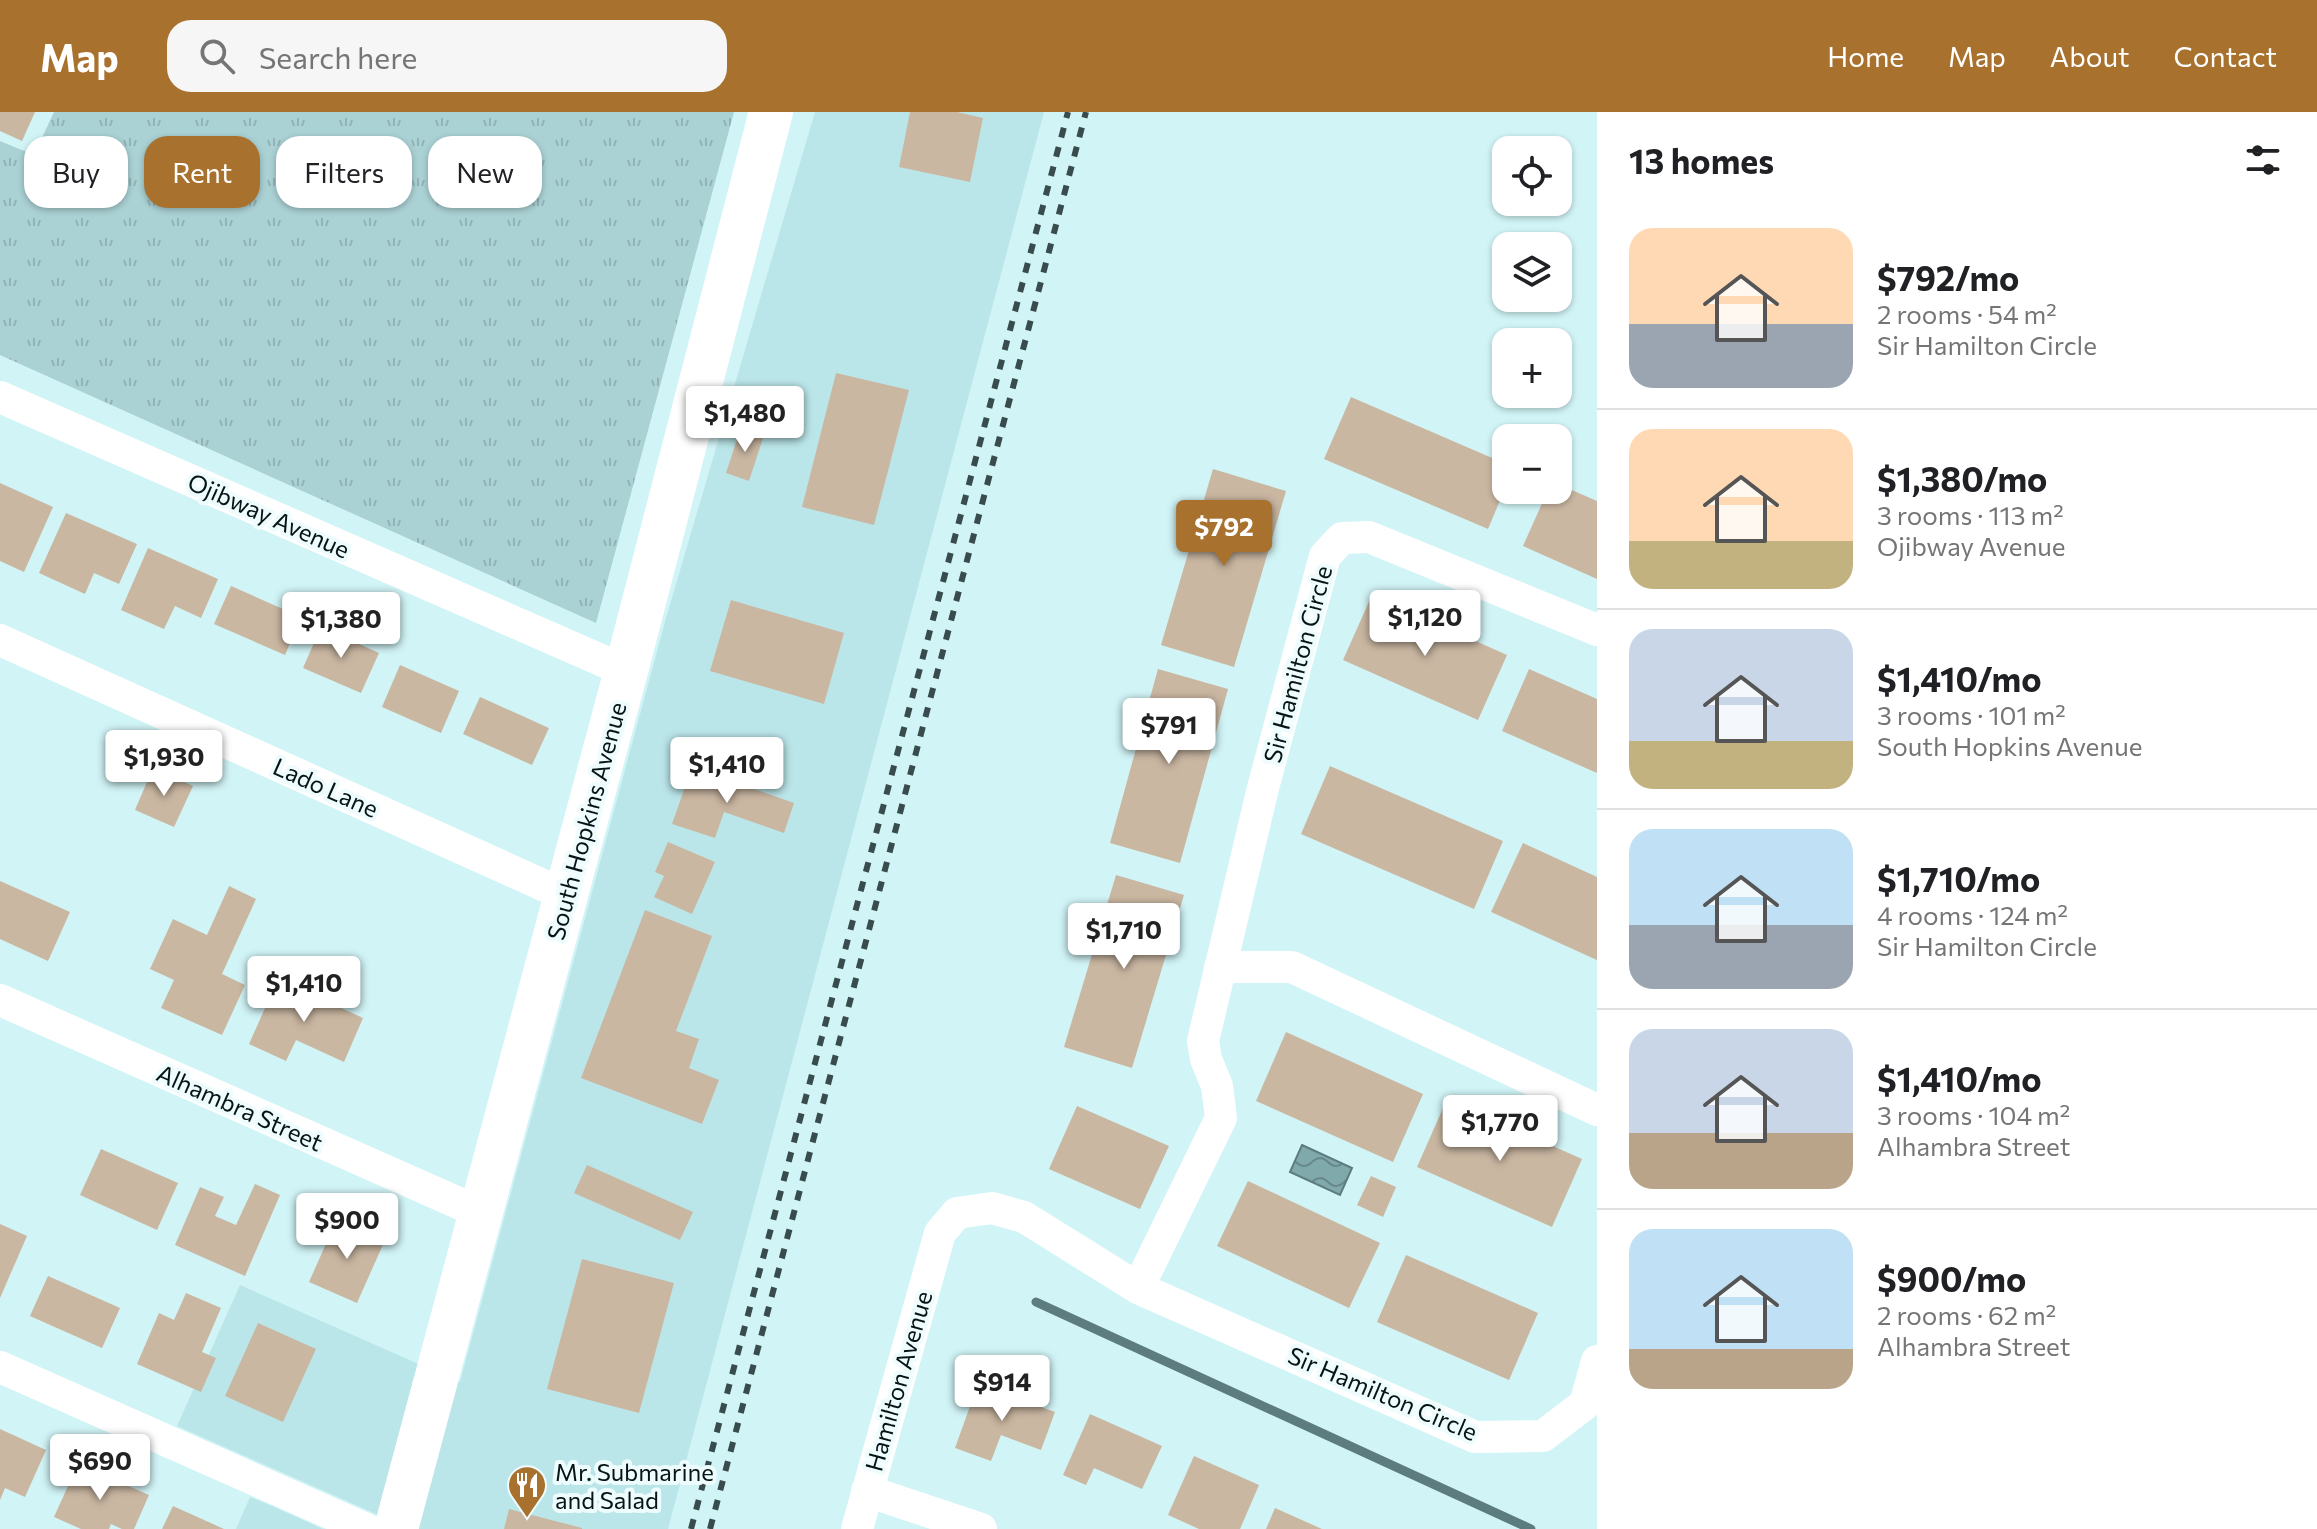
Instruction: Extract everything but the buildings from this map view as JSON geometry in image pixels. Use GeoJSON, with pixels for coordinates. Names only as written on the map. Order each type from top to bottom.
{"type":"FeatureCollection","features":[{"type":"Feature","properties":{"kind":"street","name":"South Hopkins Avenue"},"geometry":{"type":"LineString","coordinates":[[396,1529],[626,671],[771,112]]}},
{"type":"Feature","properties":{"kind":"street","name":"Ojibway Avenue"},"geometry":{"type":"LineString","coordinates":[[0,397],[626,671]]}},
{"type":"Feature","properties":{"kind":"street","name":"Sir Hamilton Circle"},"geometry":{"type":"LineString","coordinates":[[1138,1288],[1221,1118],[1217,1086],[1206,1059],[1203,1041],[1263,788],[1325,556],[1342,538],[1369,537],[1597,630]]}},
{"type":"Feature","properties":{"kind":"street","name":"Lado Lane"},"geometry":{"type":"LineString","coordinates":[[0,640],[565,895]]}},
{"type":"Feature","properties":{"kind":"street"},"geometry":{"type":"LineString","coordinates":[[1220,967],[1292,967],[1597,1110]]}},
{"type":"Feature","properties":{"kind":"street","name":"Alhambra Street"},"geometry":{"type":"LineString","coordinates":[[0,1000],[481,1213]]}},
{"type":"Feature","properties":{"kind":"street","name":"Sir Hamilton Circle"},"geometry":{"type":"LineString","coordinates":[[940,1233],[957,1213],[992,1208],[1024,1217],[1138,1288],[1475,1437],[1543,1436],[1585,1404],[1597,1361]]}},
{"type":"Feature","properties":{"kind":"street","name":"Hamilton Avenue"},"geometry":{"type":"LineString","coordinates":[[857,1529],[940,1233]]}},
{"type":"Feature","properties":{"kind":"street"},"geometry":{"type":"LineString","coordinates":[[0,1367],[366,1529]]}},
{"type":"Feature","properties":{"kind":"street"},"geometry":{"type":"LineString","coordinates":[[867,1491],[981,1529]]}},
{"type":"Feature","properties":{"kind":"shaded area"},"geometry":{"type":"Polygon","coordinates":[[[815,112],[1044,112],[668,1529],[413,1529],[452,1379],[460,1382],[666,618],[815,112]]]}},
{"type":"Feature","properties":{"kind":"shaded area"},"geometry":{"type":"Polygon","coordinates":[[[240,1285],[423,1366],[383,1517],[177,1426],[240,1285]]]}},
{"type":"Feature","properties":{"kind":"shaded area"},"geometry":{"type":"Polygon","coordinates":[[[250,1497],[272,1506],[323,1529],[236,1529],[250,1497]]]}},
{"type":"Feature","properties":{"kind":"green space"},"geometry":{"type":"Polygon","coordinates":[[[54,112],[734,112],[596,623],[0,355],[0,141],[24,151],[24,208],[128,208],[128,136],[43,136],[54,112]]]}},
{"type":"Feature","properties":{"kind":"water"},"geometry":{"type":"Polygon","coordinates":[[[1302,1145],[1352,1168],[1340,1195],[1290,1172],[1302,1145]]]}},
{"type":"Feature","properties":{"kind":"waterway"},"geometry":{"type":"LineString","coordinates":[[1036,1302],[1531,1529]]}},
{"type":"Feature","properties":{"kind":"railway"},"geometry":{"type":"LineString","coordinates":[[691,1529],[1068,112]]}},
{"type":"Feature","properties":{"kind":"railway"},"geometry":{"type":"LineString","coordinates":[[710,1529],[1086,112]]}},
{"type":"Feature","properties":{"kind":"place","name":"Mr. Submarine and Salad"},"geometry":{"type":"Point","coordinates":[527,1519]}}]}
